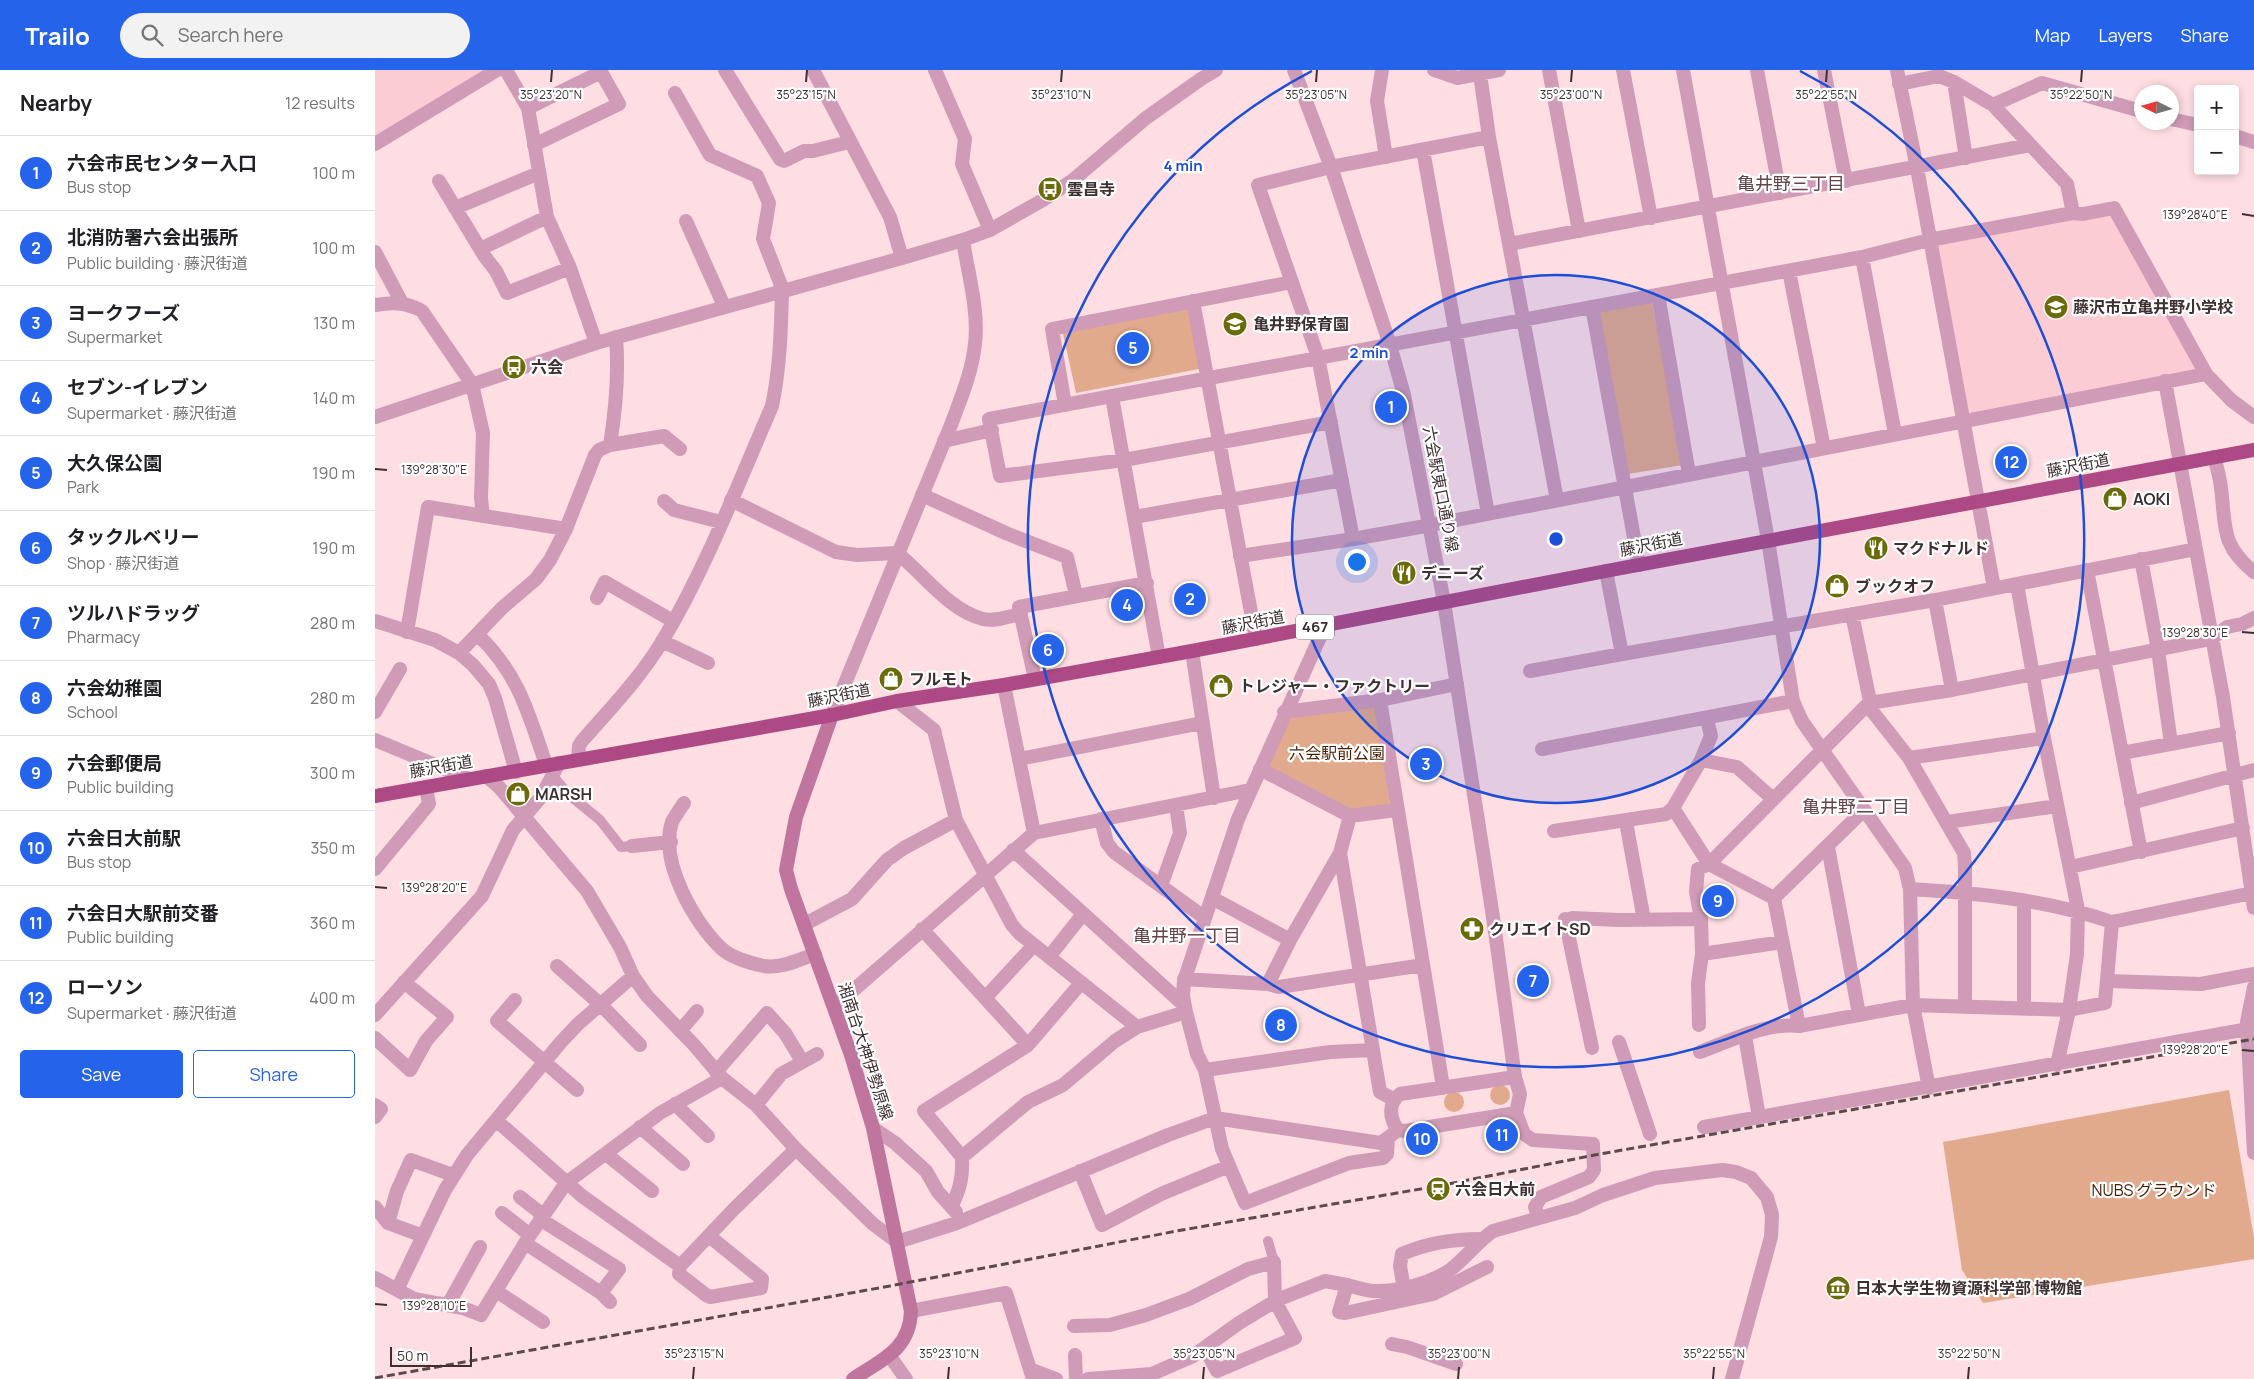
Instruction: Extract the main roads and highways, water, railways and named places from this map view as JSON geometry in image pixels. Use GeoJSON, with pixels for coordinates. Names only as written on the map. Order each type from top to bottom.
{"type":"FeatureCollection","features":[{"type":"Feature","properties":{"kind":"highway","name":"藤沢街道"},"geometry":{"type":"LineString","coordinates":[[375,796],[486,776],[553,768],[578,759],[832,715],[897,701],[1004,685],[1192,651],[1606,570],[2254,450]]}},
{"type":"Feature","properties":{"kind":"main road","name":"湘南台大神伊勢原線"},"geometry":{"type":"LineString","coordinates":[[832,715],[796,817],[788,853],[787,870],[791,890],[834,1007],[873,1128],[911,1311],[911,1322],[906,1337],[899,1348],[853,1379]]}},
{"type":"Feature","properties":{"kind":"railway"},"geometry":{"type":"LineString","coordinates":[[375,1378],[890,1286],[1182,1230],[1438,1186],[1600,1154],[2254,1039]]}},
{"type":"Feature","properties":{"kind":"place","name":"雲昌寺"},"geometry":{"type":"Point","coordinates":[1050,189]}},
{"type":"Feature","properties":{"kind":"place","name":"藤沢市立亀井野小学校"},"geometry":{"type":"Point","coordinates":[2056,307]}},
{"type":"Feature","properties":{"kind":"place","name":"亀井野保育園"},"geometry":{"type":"Point","coordinates":[1235,324]}},
{"type":"Feature","properties":{"kind":"place","name":"大久保公園"},"geometry":{"type":"Point","coordinates":[1133,348]}},
{"type":"Feature","properties":{"kind":"place","name":"六会"},"geometry":{"type":"Point","coordinates":[514,367]}},
{"type":"Feature","properties":{"kind":"place","name":"六会市民センター入口"},"geometry":{"type":"Point","coordinates":[1391,407]}},
{"type":"Feature","properties":{"kind":"place","name":"ローソン"},"geometry":{"type":"Point","coordinates":[2011,462]}},
{"type":"Feature","properties":{"kind":"place","name":"AOKI"},"geometry":{"type":"Point","coordinates":[2115,499]}},
{"type":"Feature","properties":{"kind":"place","name":"マクドナルド"},"geometry":{"type":"Point","coordinates":[1876,548]}},
{"type":"Feature","properties":{"kind":"place","name":"デニーズ"},"geometry":{"type":"Point","coordinates":[1404,573]}},
{"type":"Feature","properties":{"kind":"place","name":"ブックオフ"},"geometry":{"type":"Point","coordinates":[1837,586]}},
{"type":"Feature","properties":{"kind":"place","name":"北消防署六会出張所"},"geometry":{"type":"Point","coordinates":[1190,599]}},
{"type":"Feature","properties":{"kind":"place","name":"セブン-イレブン"},"geometry":{"type":"Point","coordinates":[1127,605]}},
{"type":"Feature","properties":{"kind":"place","name":"タックルベリー"},"geometry":{"type":"Point","coordinates":[1048,650]}},
{"type":"Feature","properties":{"kind":"place","name":"フルモト"},"geometry":{"type":"Point","coordinates":[891,679]}},
{"type":"Feature","properties":{"kind":"place","name":"トレジャー・ファクトリー"},"geometry":{"type":"Point","coordinates":[1221,686]}},
{"type":"Feature","properties":{"kind":"place","name":"ヨークフーズ"},"geometry":{"type":"Point","coordinates":[1426,764]}},
{"type":"Feature","properties":{"kind":"place","name":"MARSH"},"geometry":{"type":"Point","coordinates":[518,794]}},
{"type":"Feature","properties":{"kind":"place","name":"六会郵便局"},"geometry":{"type":"Point","coordinates":[1718,901]}},
{"type":"Feature","properties":{"kind":"place","name":"クリエイトSD"},"geometry":{"type":"Point","coordinates":[1472,929]}},
{"type":"Feature","properties":{"kind":"place","name":"ツルハドラッグ"},"geometry":{"type":"Point","coordinates":[1533,981]}},
{"type":"Feature","properties":{"kind":"place","name":"六会幼稚園"},"geometry":{"type":"Point","coordinates":[1281,1025]}},
{"type":"Feature","properties":{"kind":"place","name":"六会日大駅前交番"},"geometry":{"type":"Point","coordinates":[1502,1135]}},
{"type":"Feature","properties":{"kind":"place","name":"六会日大前駅"},"geometry":{"type":"Point","coordinates":[1422,1139]}},
{"type":"Feature","properties":{"kind":"place","name":"六会日大前"},"geometry":{"type":"Point","coordinates":[1438,1189]}},
{"type":"Feature","properties":{"kind":"place","name":"日本大学生物資源科学部 博物館"},"geometry":{"type":"Point","coordinates":[1838,1288]}},
{"type":"Feature","properties":{"kind":"district","name":"亀井野三丁目"},"geometry":{"type":"Point","coordinates":[1791,184]}},
{"type":"Feature","properties":{"kind":"district","name":"亀井野二丁目"},"geometry":{"type":"Point","coordinates":[1856,807]}},
{"type":"Feature","properties":{"kind":"district","name":"亀井野一丁目"},"geometry":{"type":"Point","coordinates":[1187,936]}},
{"type":"Feature","properties":{"kind":"park label","name":"六会駅前公園"},"geometry":{"type":"Point","coordinates":[1337,753]}},
{"type":"Feature","properties":{"kind":"park label","name":"NUBS グラウンド"},"geometry":{"type":"Point","coordinates":[2154,1190]}}]}
